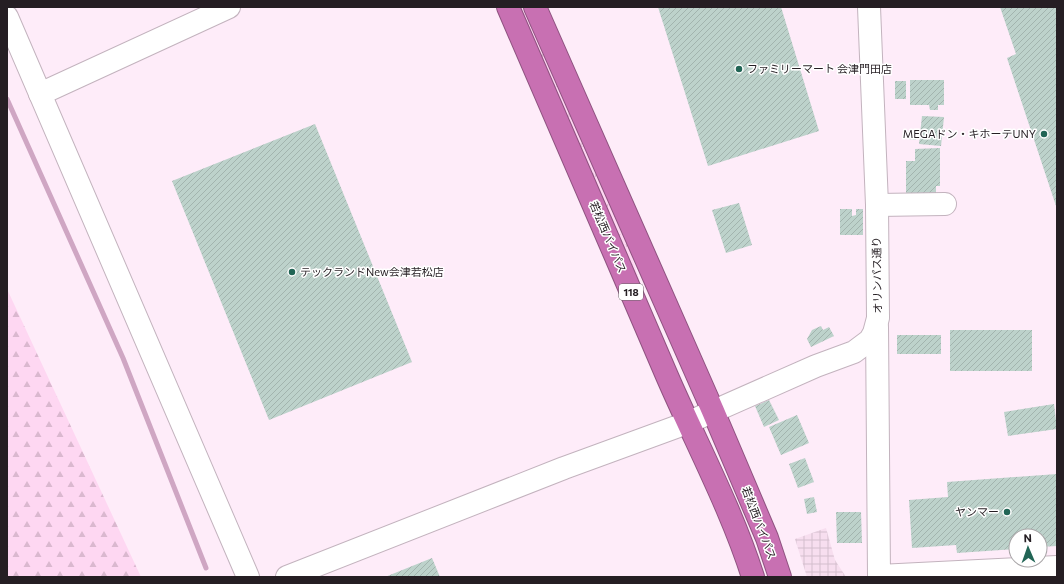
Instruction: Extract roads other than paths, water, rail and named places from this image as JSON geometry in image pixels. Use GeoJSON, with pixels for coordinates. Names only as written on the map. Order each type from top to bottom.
{"type":"FeatureCollection","features":[{"type":"Feature","properties":{"kind":"highway","name":"若松西バイパス"},"geometry":{"type":"LineString","coordinates":[[508,7],[568,141],[687,423],[744,547],[753,577]]}},
{"type":"Feature","properties":{"kind":"highway","name":"若松西バイパス"},"geometry":{"type":"LineString","coordinates":[[535,7],[713,411],[767,538],[780,577]]}},
{"type":"Feature","properties":{"kind":"street"},"geometry":{"type":"LineString","coordinates":[[40,94],[229,7]]}},
{"type":"Feature","properties":{"kind":"street","name":"オリンパス通り"},"geometry":{"type":"LineString","coordinates":[[287,577],[564,468],[687,423],[816,366],[854,352],[870,340],[877,327],[877,205],[869,7]]}},
{"type":"Feature","properties":{"kind":"street"},"geometry":{"type":"LineString","coordinates":[[7,17],[248,577]]}},
{"type":"Feature","properties":{"kind":"street"},"geometry":{"type":"LineString","coordinates":[[877,205],[945,204]]}},
{"type":"Feature","properties":{"kind":"street"},"geometry":{"type":"LineString","coordinates":[[877,327],[879,576],[1057,567]]}},
{"type":"Feature","properties":{"kind":"waterway"},"geometry":{"type":"LineString","coordinates":[[7,99],[123,358],[206,568]]}},
{"type":"Feature","properties":{"kind":"place","name":"ファミリーマート 会津門田店"},"geometry":{"type":"Point","coordinates":[739,69]}},
{"type":"Feature","properties":{"kind":"place","name":"MEGAドン・キホーテUNY"},"geometry":{"type":"Point","coordinates":[1044,134]}},
{"type":"Feature","properties":{"kind":"place","name":"テックランドNew会津若松店"},"geometry":{"type":"Point","coordinates":[292,272]}},
{"type":"Feature","properties":{"kind":"place","name":"ヤンマー"},"geometry":{"type":"Point","coordinates":[1007,512]}}]}
